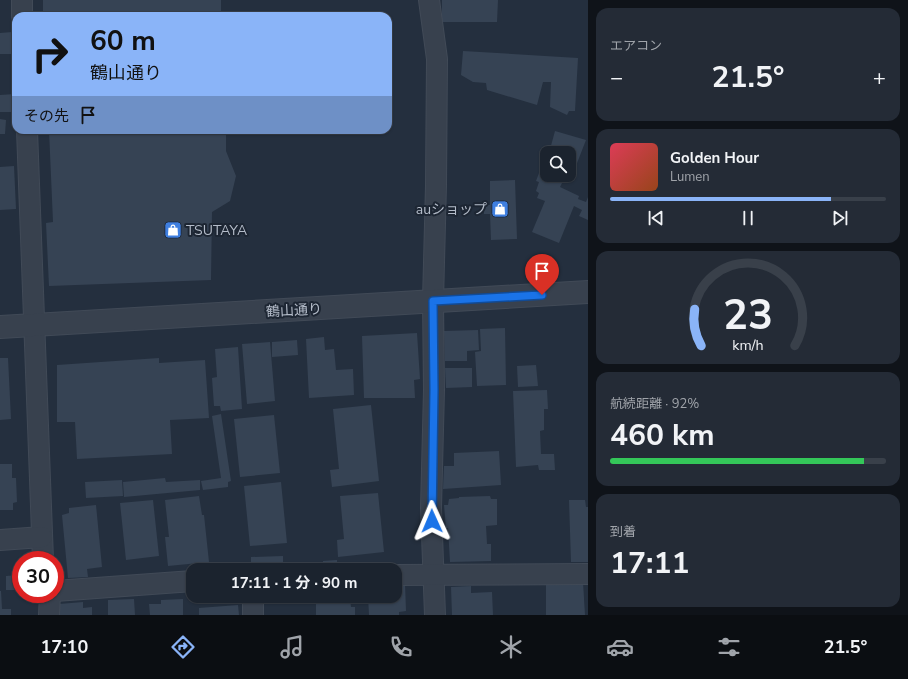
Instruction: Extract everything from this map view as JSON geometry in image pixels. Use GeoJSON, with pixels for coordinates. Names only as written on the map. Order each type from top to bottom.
{"type":"FeatureCollection","features":[{"type":"Feature","properties":{"kind":"street"},"geometry":{"type":"LineString","coordinates":[[22,0],[22,12]]}},
{"type":"Feature","properties":{"kind":"street"},"geometry":{"type":"LineString","coordinates":[[429,0],[437,59],[433,301],[434,390],[431,508],[435,615]]}},
{"type":"Feature","properties":{"kind":"street"},"geometry":{"type":"LineString","coordinates":[[27,134],[43,551]]}},
{"type":"Feature","properties":{"kind":"street","name":"鶴山通り"},"geometry":{"type":"LineString","coordinates":[[0,327],[588,292]]}},
{"type":"Feature","properties":{"kind":"street"},"geometry":{"type":"LineString","coordinates":[[0,540],[42,537]]}},
{"type":"Feature","properties":{"kind":"street"},"geometry":{"type":"LineString","coordinates":[[402,575],[588,574]]}},
{"type":"Feature","properties":{"kind":"street"},"geometry":{"type":"LineString","coordinates":[[64,589],[186,581]]}},
{"type":"Feature","properties":{"kind":"street"},"geometry":{"type":"LineString","coordinates":[[49,615],[50,603]]}},
{"type":"Feature","properties":{"kind":"street"},"geometry":{"type":"LineString","coordinates":[[252,603],[253,615]]}},
{"type":"Feature","properties":{"kind":"building"},"geometry":{"type":"Polygon","coordinates":[[[43,0],[221,0],[221,12],[43,12],[43,0]]]}},
{"type":"Feature","properties":{"kind":"building"},"geometry":{"type":"Polygon","coordinates":[[[442,0],[498,0],[497,22],[442,22],[442,0]]]}},
{"type":"Feature","properties":{"kind":"building"},"geometry":{"type":"Polygon","coordinates":[[[12,32],[12,54],[0,54],[0,33],[12,32]]]}},
{"type":"Feature","properties":{"kind":"building"},"geometry":{"type":"Polygon","coordinates":[[[463,51],[578,58],[575,111],[569,111],[567,115],[550,107],[551,82],[543,82],[537,105],[487,90],[486,83],[473,82],[461,75],[463,51]]]}},
{"type":"Feature","properties":{"kind":"building"},"geometry":{"type":"Polygon","coordinates":[[[12,94],[12,112],[0,112],[0,95],[12,94]]]}},
{"type":"Feature","properties":{"kind":"building"},"geometry":{"type":"Polygon","coordinates":[[[0,119],[6,120],[5,134],[0,134],[0,119]]]}},
{"type":"Feature","properties":{"kind":"building"},"geometry":{"type":"Polygon","coordinates":[[[555,131],[586,140],[576,166],[576,146],[551,146],[555,131]]]}},
{"type":"Feature","properties":{"kind":"building"},"geometry":{"type":"Polygon","coordinates":[[[49,134],[226,134],[226,151],[236,176],[230,201],[212,212],[211,280],[49,286],[46,223],[53,222],[49,134]]]}},
{"type":"Feature","properties":{"kind":"building"},"geometry":{"type":"Polygon","coordinates":[[[14,166],[16,209],[0,210],[0,167],[14,166]]]}},
{"type":"Feature","properties":{"kind":"building"},"geometry":{"type":"Polygon","coordinates":[[[539,173],[540,182],[560,182],[562,183],[560,187],[579,196],[578,199],[586,202],[588,197],[588,220],[579,216],[582,210],[574,206],[559,243],[532,232],[545,201],[537,198],[539,193],[536,191],[539,182],[536,181],[539,173]]]}},
{"type":"Feature","properties":{"kind":"building","name":"auショップ"},"geometry":{"type":"Polygon","coordinates":[[[515,180],[517,239],[491,240],[490,214],[484,214],[484,205],[490,205],[490,181],[515,180]]]}},
{"type":"Feature","properties":{"kind":"building"},"geometry":{"type":"Polygon","coordinates":[[[505,328],[506,385],[477,386],[475,352],[481,351],[480,329],[505,328]]]}},
{"type":"Feature","properties":{"kind":"building"},"geometry":{"type":"Polygon","coordinates":[[[478,330],[479,350],[467,351],[467,361],[445,361],[444,331],[478,330]]]}},
{"type":"Feature","properties":{"kind":"building"},"geometry":{"type":"Polygon","coordinates":[[[417,333],[420,379],[414,380],[415,398],[364,398],[362,336],[417,333]]]}},
{"type":"Feature","properties":{"kind":"building"},"geometry":{"type":"Polygon","coordinates":[[[324,337],[325,350],[334,349],[336,370],[353,369],[354,395],[309,398],[306,339],[324,337]]]}},
{"type":"Feature","properties":{"kind":"building"},"geometry":{"type":"Polygon","coordinates":[[[297,340],[298,355],[272,357],[272,342],[297,340]]]}},
{"type":"Feature","properties":{"kind":"building"},"geometry":{"type":"Polygon","coordinates":[[[270,342],[275,401],[247,404],[242,344],[270,342]]]}},
{"type":"Feature","properties":{"kind":"building"},"geometry":{"type":"Polygon","coordinates":[[[238,347],[242,409],[221,411],[220,406],[214,406],[212,378],[217,377],[215,349],[238,347]]]}},
{"type":"Feature","properties":{"kind":"building"},"geometry":{"type":"Polygon","coordinates":[[[0,358],[8,358],[11,419],[0,420],[0,358]]]}},
{"type":"Feature","properties":{"kind":"building"},"geometry":{"type":"Polygon","coordinates":[[[159,358],[159,363],[205,360],[209,418],[170,420],[172,454],[77,459],[75,422],[57,422],[57,365],[159,358]]]}},
{"type":"Feature","properties":{"kind":"building"},"geometry":{"type":"Polygon","coordinates":[[[536,365],[538,386],[518,387],[517,366],[536,365]]]}},
{"type":"Feature","properties":{"kind":"building"},"geometry":{"type":"Polygon","coordinates":[[[445,368],[472,368],[472,387],[446,388],[445,368]]]}},
{"type":"Feature","properties":{"kind":"building"},"geometry":{"type":"Polygon","coordinates":[[[547,390],[548,409],[544,409],[544,430],[540,431],[541,454],[554,454],[555,470],[539,470],[538,465],[516,467],[513,391],[547,390]]]}},
{"type":"Feature","properties":{"kind":"building"},"geometry":{"type":"Polygon","coordinates":[[[371,405],[379,481],[332,487],[330,470],[339,469],[333,409],[371,405]]]}},
{"type":"Feature","properties":{"kind":"building"},"geometry":{"type":"Polygon","coordinates":[[[221,414],[231,481],[228,482],[228,487],[203,490],[201,481],[221,478],[212,416],[221,414]]]}},
{"type":"Feature","properties":{"kind":"building"},"geometry":{"type":"Polygon","coordinates":[[[274,415],[280,473],[240,477],[234,419],[274,415]]]}},
{"type":"Feature","properties":{"kind":"building"},"geometry":{"type":"Polygon","coordinates":[[[499,451],[501,485],[443,489],[444,466],[454,466],[454,453],[499,451]]]}},
{"type":"Feature","properties":{"kind":"building"},"geometry":{"type":"Polygon","coordinates":[[[0,464],[12,464],[12,478],[16,478],[17,502],[13,503],[13,510],[0,510],[0,464]]]}},
{"type":"Feature","properties":{"kind":"building"},"geometry":{"type":"Polygon","coordinates":[[[165,478],[166,482],[200,480],[200,490],[124,497],[123,482],[165,478]]]}},
{"type":"Feature","properties":{"kind":"building"},"geometry":{"type":"Polygon","coordinates":[[[122,480],[123,496],[86,498],[85,482],[122,480]]]}},
{"type":"Feature","properties":{"kind":"building"},"geometry":{"type":"Polygon","coordinates":[[[281,482],[287,543],[250,546],[244,486],[281,482]]]}},
{"type":"Feature","properties":{"kind":"building"},"geometry":{"type":"Polygon","coordinates":[[[378,493],[384,552],[338,557],[337,540],[344,539],[340,496],[378,493]]]}},
{"type":"Feature","properties":{"kind":"building"},"geometry":{"type":"Polygon","coordinates":[[[199,496],[202,515],[204,515],[209,562],[186,563],[186,564],[168,566],[165,537],[169,537],[165,500],[199,496]]]}},
{"type":"Feature","properties":{"kind":"building"},"geometry":{"type":"Polygon","coordinates":[[[490,496],[491,499],[497,499],[497,525],[486,526],[487,544],[491,544],[491,561],[450,562],[448,528],[446,528],[444,505],[448,505],[449,499],[459,497],[490,496]]]}},
{"type":"Feature","properties":{"kind":"building"},"geometry":{"type":"Polygon","coordinates":[[[153,500],[159,556],[126,560],[120,503],[153,500]]]}},
{"type":"Feature","properties":{"kind":"building"},"geometry":{"type":"Polygon","coordinates":[[[569,500],[585,500],[586,507],[588,507],[588,562],[571,562],[569,500]]]}},
{"type":"Feature","properties":{"kind":"building"},"geometry":{"type":"Polygon","coordinates":[[[96,505],[102,567],[87,569],[88,577],[68,578],[62,515],[69,513],[69,508],[96,505]]]}},
{"type":"Feature","properties":{"kind":"building"},"geometry":{"type":"Polygon","coordinates":[[[283,556],[283,563],[251,563],[251,557],[283,556]]]}},
{"type":"Feature","properties":{"kind":"building"},"geometry":{"type":"Polygon","coordinates":[[[337,560],[337,563],[323,563],[323,561],[337,560]]]}},
{"type":"Feature","properties":{"kind":"building"},"geometry":{"type":"Polygon","coordinates":[[[6,576],[12,576],[12,590],[6,590],[6,576]]]}},
{"type":"Feature","properties":{"kind":"building"},"geometry":{"type":"Polygon","coordinates":[[[583,582],[585,615],[546,615],[546,584],[583,582]]]}},
{"type":"Feature","properties":{"kind":"building"},"geometry":{"type":"Polygon","coordinates":[[[402,584],[405,584],[406,611],[399,612],[399,615],[369,615],[368,603],[402,603],[402,584]]]}},
{"type":"Feature","properties":{"kind":"building"},"geometry":{"type":"Polygon","coordinates":[[[471,586],[471,593],[492,592],[493,615],[452,615],[451,587],[471,586]]]}},
{"type":"Feature","properties":{"kind":"building"},"geometry":{"type":"Polygon","coordinates":[[[0,591],[2,609],[11,609],[11,615],[0,615],[0,591]]]}},
{"type":"Feature","properties":{"kind":"building"},"geometry":{"type":"Polygon","coordinates":[[[134,599],[135,615],[108,615],[108,600],[134,599]]]}},
{"type":"Feature","properties":{"kind":"building"},"geometry":{"type":"Polygon","coordinates":[[[183,599],[183,615],[150,615],[149,604],[161,604],[161,600],[183,599]]]}},
{"type":"Feature","properties":{"kind":"building"},"geometry":{"type":"Polygon","coordinates":[[[83,602],[83,608],[92,607],[92,615],[60,615],[59,604],[83,602]]]}},
{"type":"Feature","properties":{"kind":"building"},"geometry":{"type":"Polygon","coordinates":[[[316,603],[351,603],[351,607],[355,607],[355,615],[316,615],[316,603]]]}},
{"type":"Feature","properties":{"kind":"building"},"geometry":{"type":"Polygon","coordinates":[[[238,605],[239,615],[199,615],[199,608],[238,605]]]}},
{"type":"Feature","properties":{"kind":"place","name":"auショップ"},"geometry":{"type":"Point","coordinates":[500,209]}},
{"type":"Feature","properties":{"kind":"place","name":"TSUTAYA"},"geometry":{"type":"Point","coordinates":[173,230]}},
{"type":"Feature","properties":{"kind":"route"},"geometry":{"type":"LineString","coordinates":[[432,521],[434,390],[433,301],[542,295]]}}]}
